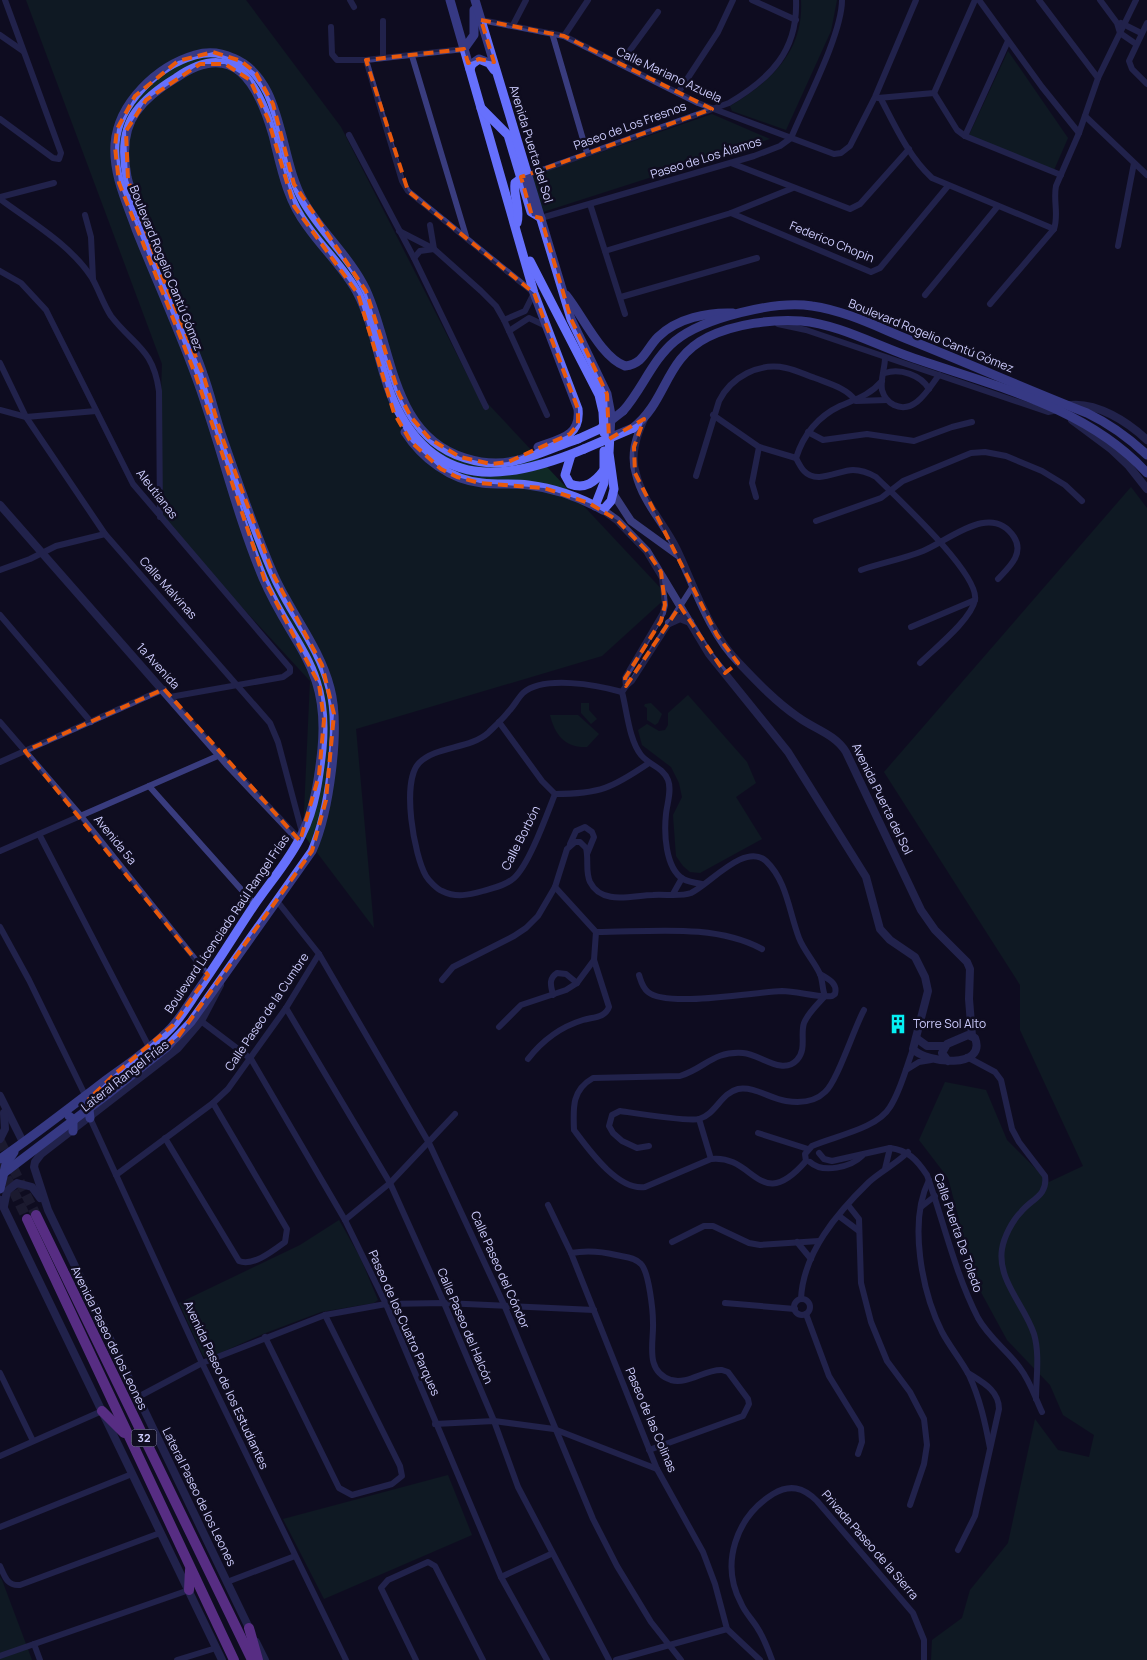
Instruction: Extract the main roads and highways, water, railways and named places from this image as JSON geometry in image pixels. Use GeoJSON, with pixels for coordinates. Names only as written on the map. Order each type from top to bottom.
{"type":"FeatureCollection","features":[{"type":"Feature","properties":{"kind":"main road"},"geometry":{"type":"LineString","coordinates":[[450,0],[526,259],[534,293],[578,410],[578,424],[570,434],[528,450],[508,462]]}},
{"type":"Feature","properties":{"kind":"main road"},"geometry":{"type":"LineString","coordinates":[[464,49],[474,35],[474,0]]}},
{"type":"Feature","properties":{"kind":"main road","name":"Avenida Puerta del Sol"},"geometry":{"type":"LineString","coordinates":[[474,0],[509,112],[531,212],[541,218],[572,319],[607,394],[611,415],[609,453],[614,495],[599,508]]}},
{"type":"Feature","properties":{"kind":"main road","name":"Boulevard Rogelio Cantú Gómez"},"geometry":{"type":"LineString","coordinates":[[314,800],[319,775],[324,720],[319,684],[313,668],[264,581],[237,508],[196,376],[154,277],[119,183],[114,147],[122,115],[135,96],[155,76],[178,61],[199,54],[213,52],[241,61],[256,73],[273,104],[294,184],[305,204],[357,274],[366,291],[399,394],[411,417],[430,439],[460,457],[491,464],[508,462],[578,439],[600,429],[623,411],[663,353],[673,342],[694,330],[741,314],[788,305],[811,306],[836,311],[866,321],[1087,413],[1108,423],[1129,437],[1147,454]]}},
{"type":"Feature","properties":{"kind":"main road"},"geometry":{"type":"LineString","coordinates":[[470,69],[472,64],[479,59],[489,63],[498,75]]}},
{"type":"Feature","properties":{"kind":"main road","name":"Boulevard Rogelio Cantú Gómez"},"geometry":{"type":"LineString","coordinates":[[0,1176],[108,1094],[178,1037],[223,978],[312,851],[320,830],[326,800],[334,714],[330,688],[317,657],[274,576],[222,437],[203,374],[162,276],[128,180],[124,147],[126,131],[133,115],[146,100],[164,86],[200,64],[214,62],[237,70],[250,80],[258,92],[268,118],[287,188],[294,206],[306,224],[347,274],[358,294],[392,398],[412,434],[423,445],[455,465],[473,471],[507,473],[571,455],[633,428],[644,420],[653,408],[673,368],[691,348],[709,336],[728,330],[770,322],[815,323],[1071,415],[1117,444],[1147,474]]}},
{"type":"Feature","properties":{"kind":"main road"},"geometry":{"type":"LineString","coordinates":[[481,107],[511,141],[524,176],[514,187],[518,207],[516,225]]}},
{"type":"Feature","properties":{"kind":"main road"},"geometry":{"type":"LineString","coordinates":[[496,122],[503,120],[509,112]]}},
{"type":"Feature","properties":{"kind":"main road"},"geometry":{"type":"LineString","coordinates":[[392,398],[394,413],[411,442],[423,455],[457,477],[480,483],[527,484],[544,488],[599,508],[604,470],[603,412],[600,395],[530,261],[526,259]]}},
{"type":"Feature","properties":{"kind":"main road"},"geometry":{"type":"LineString","coordinates":[[565,295],[607,354],[617,363],[625,366],[641,361],[658,337],[671,327],[694,317],[718,313],[741,314]]}},
{"type":"Feature","properties":{"kind":"main road"},"geometry":{"type":"LineString","coordinates":[[571,455],[565,475],[570,484],[581,487],[592,483],[604,470]]}},
{"type":"Feature","properties":{"kind":"main road","name":"Boulevard Licenciado Raúl Rangel Frías"},"geometry":{"type":"LineString","coordinates":[[87,1099],[174,1025],[301,837],[314,800]]}},
{"type":"Feature","properties":{"kind":"main road"},"geometry":{"type":"LineString","coordinates":[[0,1159],[58,1117],[87,1099],[90,1118]]}},
{"type":"Feature","properties":{"kind":"main road"},"geometry":{"type":"LineString","coordinates":[[58,1117],[71,1116],[73,1119],[73,1131]]}},
{"type":"Feature","properties":{"kind":"main road"},"geometry":{"type":"LineString","coordinates":[[0,1189],[6,1164],[20,1145]]}},
{"type":"Feature","properties":{"kind":"main road","name":"Avenida Paseo de los Leones"},"geometry":{"type":"LineString","coordinates":[[234,1660],[190,1569],[31,1217],[252,1660]]}},
{"type":"Feature","properties":{"kind":"main road"},"geometry":{"type":"LineString","coordinates":[[102,1411],[131,1440]]}},
{"type":"Feature","properties":{"kind":"main road"},"geometry":{"type":"LineString","coordinates":[[189,1590],[190,1569]]}},
{"type":"Feature","properties":{"kind":"main road"},"geometry":{"type":"LineString","coordinates":[[250,1628],[258,1660]]}},
{"type":"Feature","properties":{"kind":"tunnel"},"geometry":{"type":"LineString","coordinates":[[0,1141],[36,1215]]}},
{"type":"Feature","properties":{"kind":"tunnel"},"geometry":{"type":"LineString","coordinates":[[0,1164],[27,1219]]}},
{"type":"Feature","properties":{"kind":"place","name":"Torre Sol Alto"},"geometry":{"type":"Point","coordinates":[898,1024]}}]}
